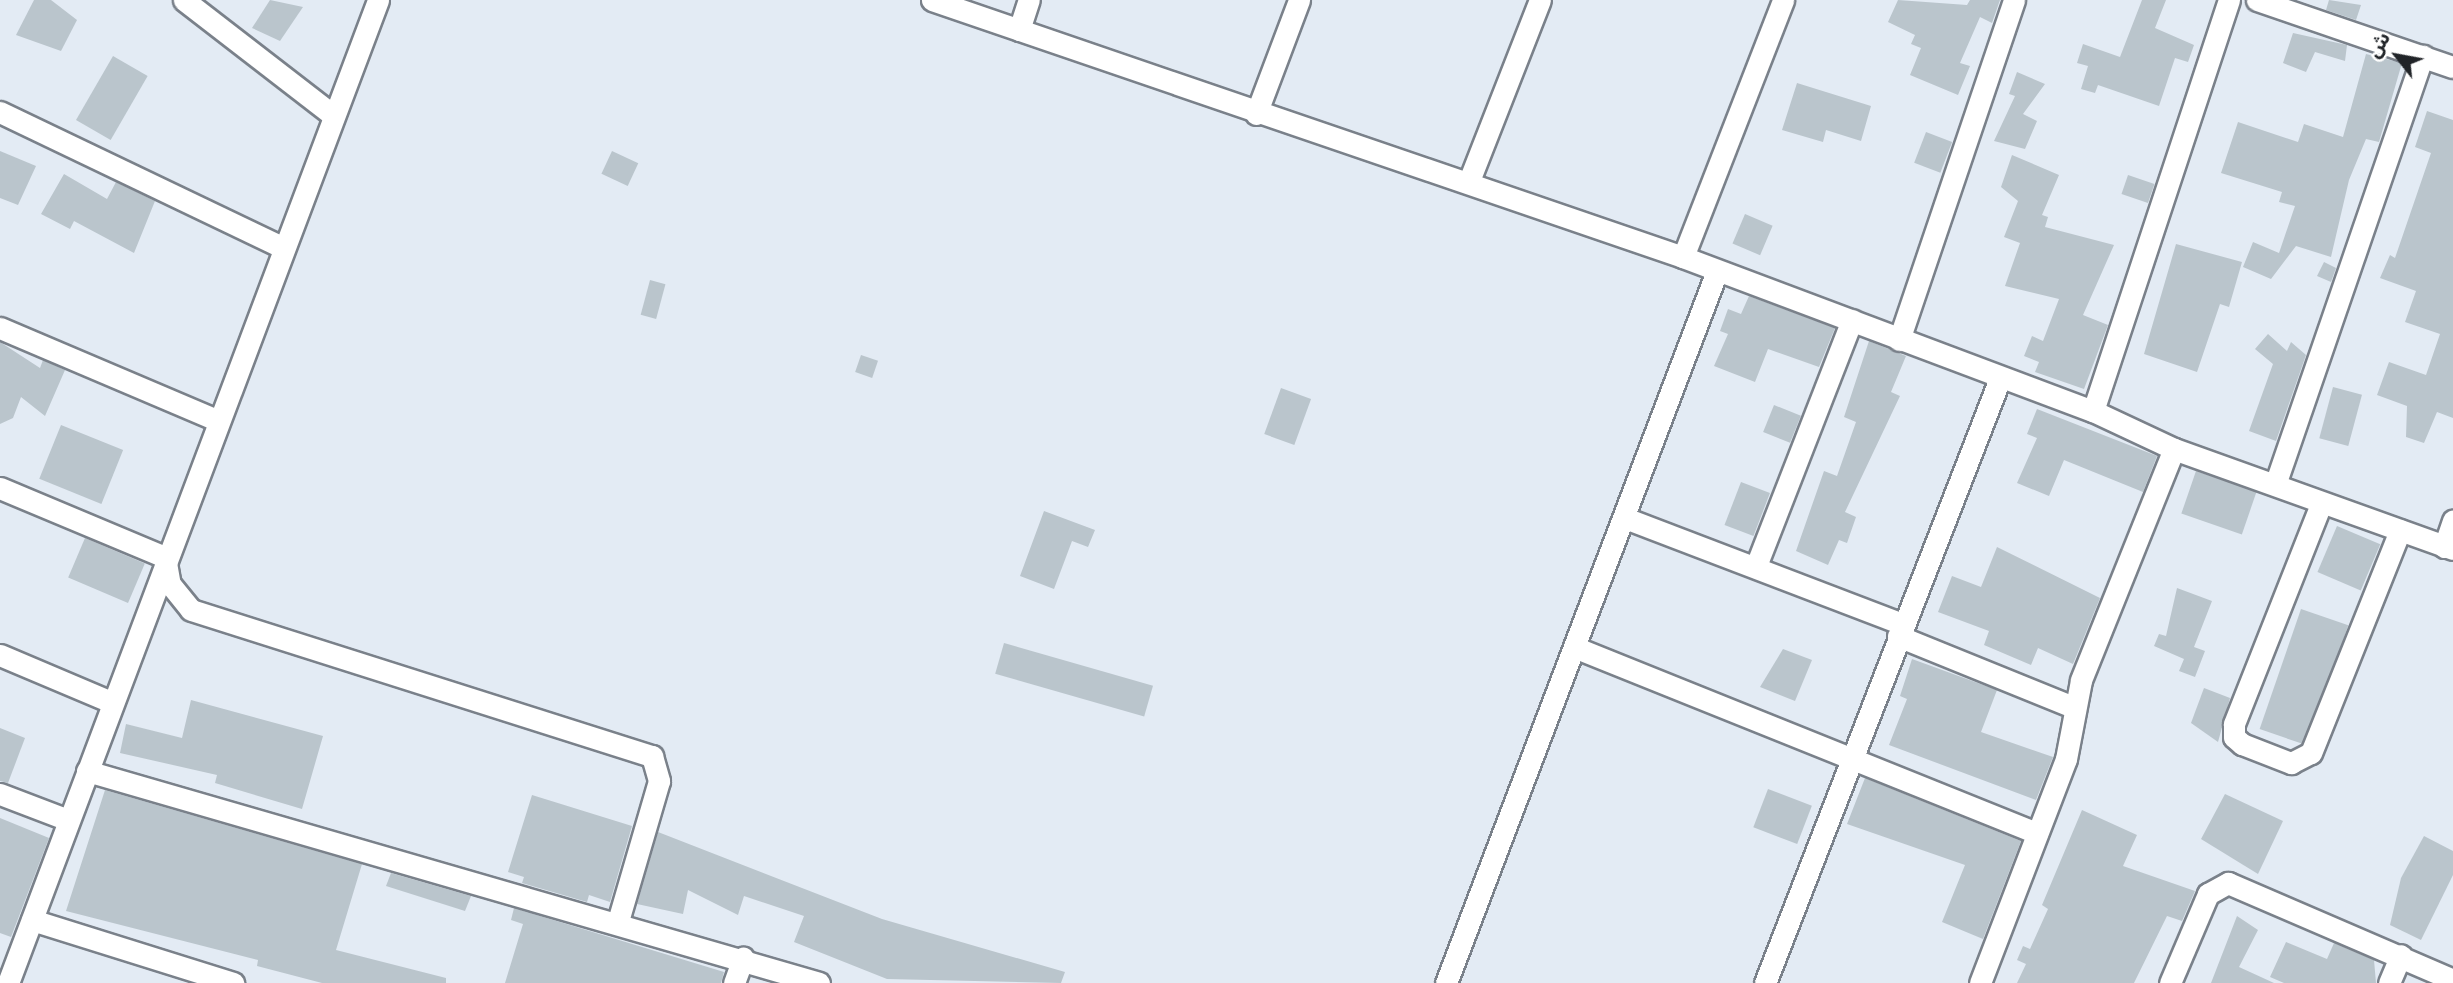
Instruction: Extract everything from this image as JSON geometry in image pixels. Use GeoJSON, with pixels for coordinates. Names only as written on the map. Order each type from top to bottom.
{"type":"FeatureCollection","features":[{"type":"Feature","properties":{"kind":"street"},"geometry":{"type":"LineString","coordinates":[[184,0],[332,115]]}},
{"type":"Feature","properties":{"kind":"street"},"geometry":{"type":"LineString","coordinates":[[7,973],[32,920],[164,557],[377,0]]}},
{"type":"Feature","properties":{"kind":"street"},"geometry":{"type":"LineString","coordinates":[[932,0],[1256,114],[1469,181],[1682,257],[1852,320],[1999,381],[2093,411],[2174,449],[2276,482],[2321,504],[2449,548],[2453,521]]}},
{"type":"Feature","properties":{"kind":"street"},"geometry":{"type":"LineString","coordinates":[[1019,30],[1029,0]]}},
{"type":"Feature","properties":{"kind":"street"},"geometry":{"type":"LineString","coordinates":[[1256,114],[1299,0]]}},
{"type":"Feature","properties":{"kind":"street"},"geometry":{"type":"LineString","coordinates":[[1469,181],[1540,0]]}},
{"type":"Feature","properties":{"kind":"street"},"geometry":{"type":"LineString","coordinates":[[1682,257],[1783,0]]}},
{"type":"Feature","properties":{"kind":"street"},"geometry":{"type":"LineString","coordinates":[[1899,341],[2014,0]]}},
{"type":"Feature","properties":{"kind":"street"},"geometry":{"type":"LineString","coordinates":[[2093,411],[2229,0]]}},
{"type":"Feature","properties":{"kind":"street"},"geometry":{"type":"LineString","coordinates":[[2257,0],[2453,67]]}},
{"type":"Feature","properties":{"kind":"street"},"geometry":{"type":"LineString","coordinates":[[2276,482],[2423,56]]}},
{"type":"Feature","properties":{"kind":"street"},"geometry":{"type":"LineString","coordinates":[[0,112],[282,247]]}},
{"type":"Feature","properties":{"kind":"street"},"geometry":{"type":"LineString","coordinates":[[1446,983],[1717,271]]}},
{"type":"Feature","properties":{"kind":"street"},"geometry":{"type":"LineString","coordinates":[[1756,566],[1852,320]]}},
{"type":"Feature","properties":{"kind":"street"},"geometry":{"type":"LineString","coordinates":[[0,328],[217,420]]}},
{"type":"Feature","properties":{"kind":"street"},"geometry":{"type":"LineString","coordinates":[[1765,983],[1999,381]]}},
{"type":"Feature","properties":{"kind":"street"},"geometry":{"type":"LineString","coordinates":[[1980,983],[2066,759],[2073,707],[2174,449]]}},
{"type":"Feature","properties":{"kind":"street"},"geometry":{"type":"LineString","coordinates":[[0,488],[164,557]]}},
{"type":"Feature","properties":{"kind":"street"},"geometry":{"type":"LineString","coordinates":[[2321,504],[2234,724],[2234,737],[2242,744],[2291,763],[2311,753],[2400,530]]}},
{"type":"Feature","properties":{"kind":"street"},"geometry":{"type":"LineString","coordinates":[[1625,518],[1756,566],[2073,707]]}},
{"type":"Feature","properties":{"kind":"street"},"geometry":{"type":"LineString","coordinates":[[164,557],[170,584],[191,610],[652,756],[659,781],[618,921]]}},
{"type":"Feature","properties":{"kind":"street"},"geometry":{"type":"LineString","coordinates":[[1574,647],[2037,832]]}},
{"type":"Feature","properties":{"kind":"street"},"geometry":{"type":"LineString","coordinates":[[0,655],[111,702]]}},
{"type":"Feature","properties":{"kind":"street"},"geometry":{"type":"LineString","coordinates":[[87,771],[618,921],[819,983]]}},
{"type":"Feature","properties":{"kind":"street"},"geometry":{"type":"LineString","coordinates":[[0,794],[68,820]]}},
{"type":"Feature","properties":{"kind":"street"},"geometry":{"type":"LineString","coordinates":[[2169,983],[2208,894],[2228,883],[2401,955],[2453,980]]}},
{"type":"Feature","properties":{"kind":"street"},"geometry":{"type":"LineString","coordinates":[[32,920],[233,983]]}},
{"type":"Feature","properties":{"kind":"street"},"geometry":{"type":"LineString","coordinates":[[2389,983],[2401,955]]}},
{"type":"Feature","properties":{"kind":"street"},"geometry":{"type":"LineString","coordinates":[[734,983],[743,958]]}},
{"type":"Feature","properties":{"kind":"building"},"geometry":{"type":"Polygon","coordinates":[[[34,0],[51,0],[77,20],[61,51],[16,35],[34,0]]]}},
{"type":"Feature","properties":{"kind":"building"},"geometry":{"type":"Polygon","coordinates":[[[270,0],[303,7],[280,41],[252,28],[270,0]]]}},
{"type":"Feature","properties":{"kind":"building"},"geometry":{"type":"Polygon","coordinates":[[[1898,0],[1967,5],[1970,0],[2000,0],[1992,23],[1980,17],[1960,63],[1970,66],[1958,95],[1910,75],[1921,48],[1911,44],[1915,35],[1888,22],[1898,0]]]}},
{"type":"Feature","properties":{"kind":"building"},"geometry":{"type":"Polygon","coordinates":[[[2142,0],[2166,0],[2155,28],[2194,45],[2188,62],[2175,58],[2159,106],[2098,85],[2095,93],[2081,89],[2088,66],[2077,63],[2083,44],[2120,57],[2142,0]]]}},
{"type":"Feature","properties":{"kind":"building"},"geometry":{"type":"Polygon","coordinates":[[[2329,0],[2361,5],[2356,20],[2326,10],[2329,0]]]}},
{"type":"Feature","properties":{"kind":"building"},"geometry":{"type":"Polygon","coordinates":[[[2293,33],[2347,45],[2345,61],[2315,52],[2306,72],[2283,63],[2293,33]]]}},
{"type":"Feature","properties":{"kind":"building"},"geometry":{"type":"Polygon","coordinates":[[[2366,54],[2402,63],[2379,142],[2366,139],[2349,180],[2331,257],[2296,246],[2271,279],[2243,267],[2253,242],[2279,253],[2295,206],[2279,202],[2282,192],[2221,173],[2238,122],[2298,142],[2304,124],[2343,137],[2366,54]]]}},
{"type":"Feature","properties":{"kind":"building"},"geometry":{"type":"Polygon","coordinates":[[[113,56],[148,76],[111,140],[76,120],[113,56]]]}},
{"type":"Feature","properties":{"kind":"building"},"geometry":{"type":"Polygon","coordinates":[[[2017,72],[2045,84],[2023,114],[2037,121],[2025,149],[1994,141],[2015,96],[2009,94],[2017,72]]]}},
{"type":"Feature","properties":{"kind":"building"},"geometry":{"type":"Polygon","coordinates":[[[1797,83],[1871,106],[1861,141],[1826,130],[1823,142],[1782,130],[1797,83]]]}},
{"type":"Feature","properties":{"kind":"building"},"geometry":{"type":"Polygon","coordinates":[[[2427,111],[2453,120],[2453,418],[2437,412],[2424,443],[2406,437],[2407,406],[2377,395],[2389,362],[2426,375],[2440,334],[2405,322],[2416,291],[2380,278],[2390,255],[2395,258],[2431,153],[2415,147],[2427,111]]]}},
{"type":"Feature","properties":{"kind":"building"},"geometry":{"type":"Polygon","coordinates":[[[1926,132],[1952,142],[1940,173],[1914,163],[1926,132]]]}},
{"type":"Feature","properties":{"kind":"building"},"geometry":{"type":"Polygon","coordinates":[[[0,151],[36,166],[18,205],[0,198],[0,151]]]}},
{"type":"Feature","properties":{"kind":"building"},"geometry":{"type":"Polygon","coordinates":[[[612,151],[638,163],[628,186],[601,174],[612,151]]]}},
{"type":"Feature","properties":{"kind":"building"},"geometry":{"type":"Polygon","coordinates":[[[2012,155],[2059,175],[2042,215],[2048,217],[2045,227],[2114,245],[2083,315],[2108,325],[2084,389],[2035,372],[2039,362],[2024,356],[2032,336],[2043,341],[2059,299],[2005,286],[2020,243],[2004,237],[2018,201],[2001,187],[2012,155]]]}},
{"type":"Feature","properties":{"kind":"building"},"geometry":{"type":"Polygon","coordinates":[[[64,174],[107,199],[116,182],[155,201],[134,253],[74,221],[70,229],[41,214],[64,174]]]}},
{"type":"Feature","properties":{"kind":"building"},"geometry":{"type":"Polygon","coordinates":[[[2128,175],[2154,184],[2148,203],[2121,194],[2128,175]]]}},
{"type":"Feature","properties":{"kind":"building"},"geometry":{"type":"Polygon","coordinates":[[[1745,214],[1773,226],[1760,255],[1732,243],[1745,214]]]}},
{"type":"Feature","properties":{"kind":"building"},"geometry":{"type":"Polygon","coordinates":[[[2176,244],[2242,262],[2229,307],[2220,304],[2197,372],[2144,354],[2176,244]]]}},
{"type":"Feature","properties":{"kind":"building"},"geometry":{"type":"Polygon","coordinates":[[[2324,262],[2336,268],[2331,282],[2317,276],[2324,262]]]}},
{"type":"Feature","properties":{"kind":"building"},"geometry":{"type":"Polygon","coordinates":[[[650,280],[665,284],[656,319],[641,315],[650,280]]]}},
{"type":"Feature","properties":{"kind":"building"},"geometry":{"type":"Polygon","coordinates":[[[1749,296],[1835,328],[1819,367],[1768,349],[1755,382],[1714,366],[1728,334],[1720,331],[1728,309],[1741,314],[1749,296]]]}},
{"type":"Feature","properties":{"kind":"building"},"geometry":{"type":"Polygon","coordinates":[[[2268,334],[2287,351],[2291,342],[2306,355],[2276,441],[2249,431],[2273,364],[2255,349],[2268,334]]]}},
{"type":"Feature","properties":{"kind":"building"},"geometry":{"type":"Polygon","coordinates":[[[1869,341],[1906,356],[1891,392],[1900,396],[1845,512],[1856,517],[1847,543],[1839,540],[1828,565],[1796,551],[1824,471],[1837,476],[1856,422],[1844,417],[1869,341]]]}},
{"type":"Feature","properties":{"kind":"building"},"geometry":{"type":"Polygon","coordinates":[[[0,342],[40,368],[43,360],[65,370],[45,416],[21,397],[13,418],[0,424],[0,342]]]}},
{"type":"Feature","properties":{"kind":"building"},"geometry":{"type":"Polygon","coordinates":[[[861,355],[878,361],[872,378],[855,372],[861,355]]]}},
{"type":"Feature","properties":{"kind":"building"},"geometry":{"type":"Polygon","coordinates":[[[2333,387],[2362,395],[2348,446],[2319,438],[2333,387]]]}},
{"type":"Feature","properties":{"kind":"building"},"geometry":{"type":"Polygon","coordinates":[[[1281,388],[1311,399],[1294,445],[1264,434],[1281,388]]]}},
{"type":"Feature","properties":{"kind":"building"},"geometry":{"type":"Polygon","coordinates":[[[1774,405],[1801,416],[1790,443],[1763,432],[1774,405]]]}},
{"type":"Feature","properties":{"kind":"building"},"geometry":{"type":"Polygon","coordinates":[[[2037,409],[2157,456],[2143,492],[2064,460],[2049,496],[2017,483],[2037,438],[2027,434],[2037,409]]]}},
{"type":"Feature","properties":{"kind":"building"},"geometry":{"type":"Polygon","coordinates":[[[61,425],[123,450],[101,504],[39,479],[61,425]]]}},
{"type":"Feature","properties":{"kind":"building"},"geometry":{"type":"Polygon","coordinates":[[[2196,471],[2257,492],[2242,534],[2181,514],[2196,471]]]}},
{"type":"Feature","properties":{"kind":"building"},"geometry":{"type":"Polygon","coordinates":[[[1741,482],[1770,493],[1753,536],[1725,525],[1741,482]]]}},
{"type":"Feature","properties":{"kind":"building"},"geometry":{"type":"Polygon","coordinates":[[[1044,511],[1095,530],[1088,547],[1072,541],[1054,589],[1020,576],[1044,511]]]}},
{"type":"Feature","properties":{"kind":"building"},"geometry":{"type":"Polygon","coordinates":[[[2337,526],[2380,544],[2361,590],[2317,572],[2337,526]]]}},
{"type":"Feature","properties":{"kind":"building"},"geometry":{"type":"Polygon","coordinates":[[[85,538],[145,563],[128,603],[68,578],[85,538]]]}},
{"type":"Feature","properties":{"kind":"building"},"geometry":{"type":"Polygon","coordinates":[[[1997,547],[2100,598],[2073,664],[2038,648],[2031,665],[1984,645],[1989,631],[1938,612],[1952,576],[1981,587],[1997,547]]]}},
{"type":"Feature","properties":{"kind":"building"},"geometry":{"type":"Polygon","coordinates":[[[2177,588],[2212,601],[2194,647],[2205,651],[2195,677],[2179,671],[2184,659],[2154,646],[2159,634],[2166,636],[2177,588]]]}},
{"type":"Feature","properties":{"kind":"building"},"geometry":{"type":"Polygon","coordinates":[[[2301,609],[2348,625],[2307,745],[2260,729],[2301,609]]]}},
{"type":"Feature","properties":{"kind":"building"},"geometry":{"type":"Polygon","coordinates":[[[1004,643],[1153,686],[1144,716],[995,674],[1004,643]]]}},
{"type":"Feature","properties":{"kind":"building"},"geometry":{"type":"Polygon","coordinates":[[[1783,649],[1812,660],[1795,701],[1760,687],[1783,649]]]}},
{"type":"Feature","properties":{"kind":"building"},"geometry":{"type":"Polygon","coordinates":[[[1912,659],[1997,690],[1981,732],[2053,757],[2036,800],[1889,745],[1907,699],[1900,696],[1912,659]]]}},
{"type":"Feature","properties":{"kind":"building"},"geometry":{"type":"Polygon","coordinates":[[[2204,688],[2230,698],[2218,742],[2191,723],[2204,688]]]}},
{"type":"Feature","properties":{"kind":"building"},"geometry":{"type":"Polygon","coordinates":[[[191,700],[323,736],[302,809],[215,783],[217,775],[120,753],[126,724],[182,738],[191,700]]]}},
{"type":"Feature","properties":{"kind":"building"},"geometry":{"type":"Polygon","coordinates":[[[0,728],[25,738],[8,783],[0,781],[0,728]]]}},
{"type":"Feature","properties":{"kind":"building"},"geometry":{"type":"Polygon","coordinates":[[[1865,778],[2021,841],[1983,939],[1942,922],[1965,865],[1847,824],[1865,778]]]}},
{"type":"Feature","properties":{"kind":"building"},"geometry":{"type":"Polygon","coordinates":[[[1768,789],[1812,806],[1797,844],[1753,827],[1768,789]]]}},
{"type":"Feature","properties":{"kind":"building"},"geometry":{"type":"Polygon","coordinates":[[[105,790],[362,864],[336,950],[446,978],[446,983],[322,983],[257,966],[258,960],[66,911],[105,790]]]}},
{"type":"Feature","properties":{"kind":"building"},"geometry":{"type":"Polygon","coordinates":[[[2225,794],[2283,821],[2258,874],[2201,839],[2225,794]]]}},
{"type":"Feature","properties":{"kind":"building"},"geometry":{"type":"Polygon","coordinates":[[[532,795],[632,826],[610,902],[589,895],[587,902],[522,883],[524,877],[508,872],[532,795]]]}},
{"type":"Feature","properties":{"kind":"building"},"geometry":{"type":"Polygon","coordinates":[[[2082,810],[2137,835],[2123,866],[2195,891],[2182,921],[2167,916],[2134,983],[2017,983],[2026,964],[2017,960],[2023,946],[2030,949],[2048,909],[2042,905],[2082,810]]]}},
{"type":"Feature","properties":{"kind":"building"},"geometry":{"type":"Polygon","coordinates":[[[0,818],[49,838],[11,937],[0,933],[0,818]]]}},
{"type":"Feature","properties":{"kind":"building"},"geometry":{"type":"Polygon","coordinates":[[[658,832],[882,919],[1065,972],[1061,983],[887,979],[794,942],[804,916],[744,896],[738,915],[688,890],[683,914],[637,904],[658,832]]]}},
{"type":"Feature","properties":{"kind":"building"},"geometry":{"type":"Polygon","coordinates":[[[2424,836],[2453,851],[2453,875],[2421,940],[2390,925],[2401,878],[2424,836]]]}},
{"type":"Feature","properties":{"kind":"building"},"geometry":{"type":"Polygon","coordinates":[[[391,873],[471,896],[465,911],[386,886],[391,873]]]}},
{"type":"Feature","properties":{"kind":"building"},"geometry":{"type":"Polygon","coordinates":[[[514,908],[724,972],[721,983],[505,983],[523,924],[511,920],[514,908]]]}},
{"type":"Feature","properties":{"kind":"building"},"geometry":{"type":"Polygon","coordinates":[[[2237,916],[2258,930],[2239,967],[2274,983],[2211,983],[2237,916]]]}},
{"type":"Feature","properties":{"kind":"building"},"geometry":{"type":"Polygon","coordinates":[[[2286,942],[2327,959],[2334,943],[2374,960],[2376,983],[2284,983],[2270,977],[2286,942]]]}}]}
